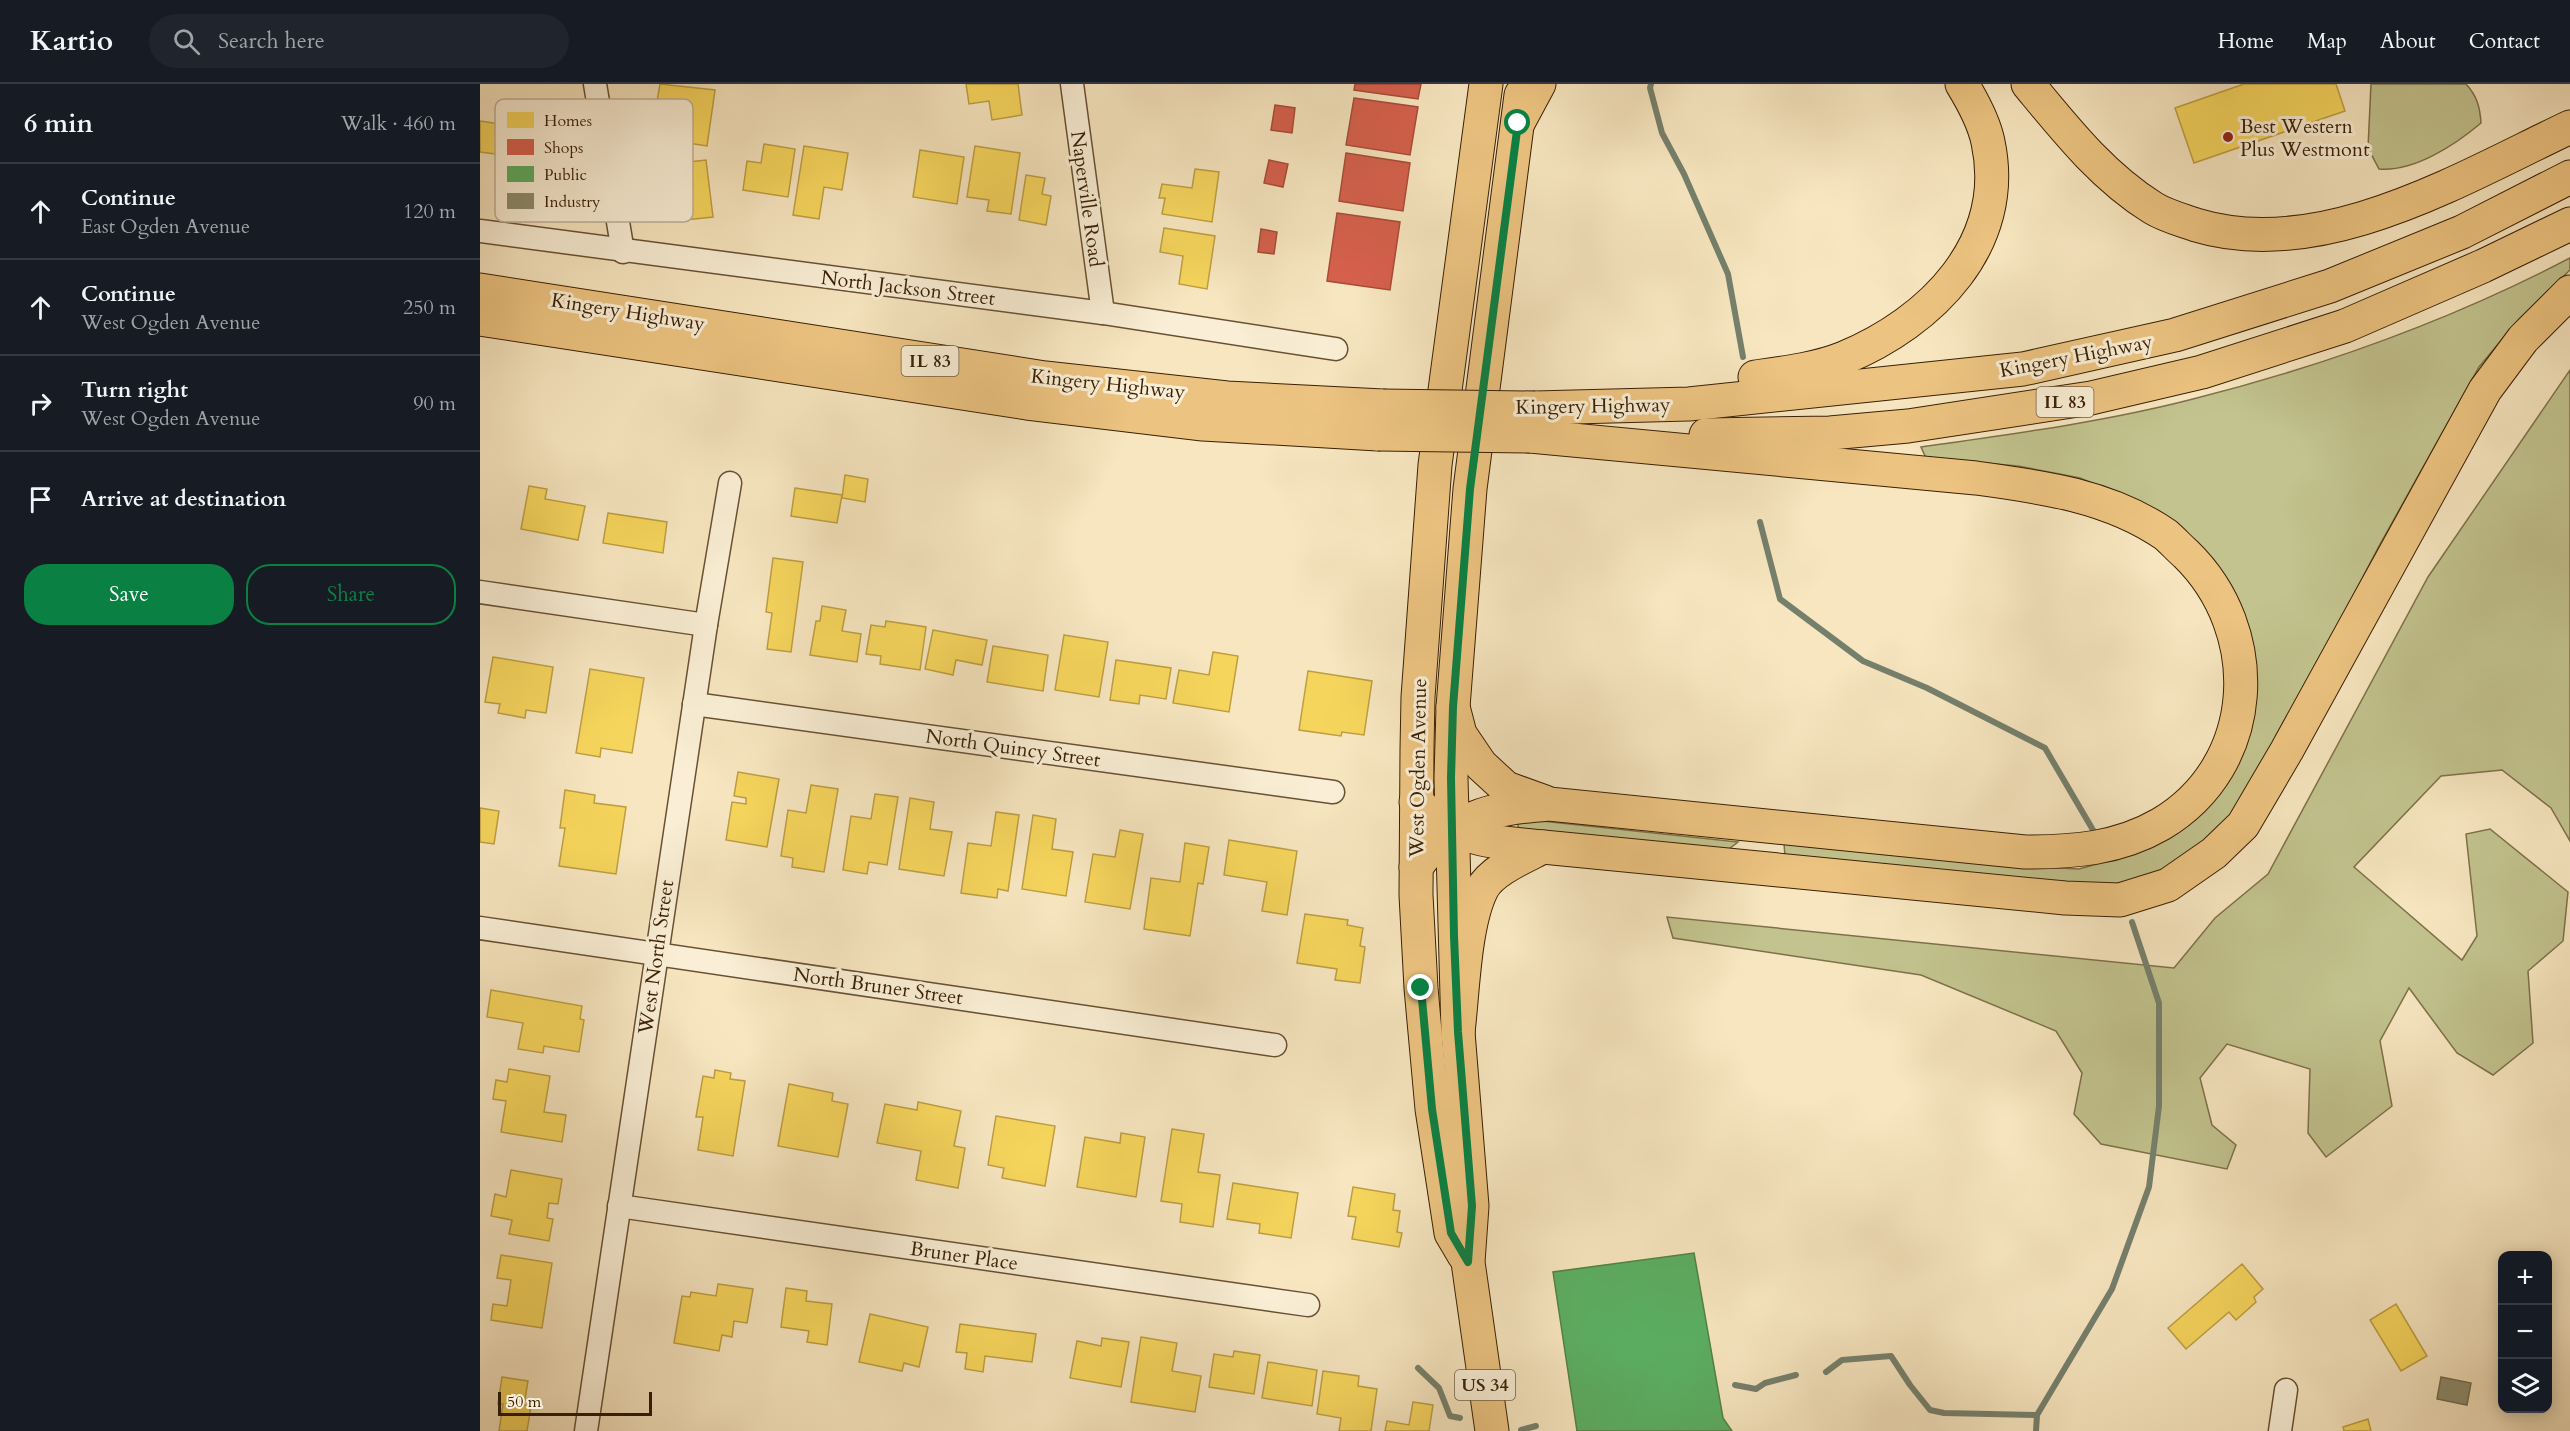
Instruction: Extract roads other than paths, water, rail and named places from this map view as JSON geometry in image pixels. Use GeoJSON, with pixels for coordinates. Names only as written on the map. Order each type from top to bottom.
{"type":"FeatureCollection","features":[{"type":"Feature","properties":{"kind":"main road","name":"West Ogden Avenue"},"geometry":{"type":"LineString","coordinates":[[1468,1262],[1451,1233],[1432,1109],[1421,988],[1416,802],[1418,698],[1435,465],[1486,84]]}},
{"type":"Feature","properties":{"kind":"main road","name":"US 34"},"geometry":{"type":"LineString","coordinates":[[1518,123],[1523,84]]}},
{"type":"Feature","properties":{"kind":"main road"},"geometry":{"type":"LineString","coordinates":[[1518,123],[1539,84]]}},
{"type":"Feature","properties":{"kind":"main road"},"geometry":{"type":"LineString","coordinates":[[1532,422],[1635,385],[1724,381],[1782,374],[1842,359],[1892,335],[1925,310],[1964,268],[1983,225],[1992,187],[1988,142],[1977,109],[1962,84]]}},
{"type":"Feature","properties":{"kind":"main road"},"geometry":{"type":"LineString","coordinates":[[2028,84],[2091,159],[2129,192],[2156,210],[2173,217],[2238,235],[2265,235],[2316,229],[2370,215],[2422,196],[2570,127]]}},
{"type":"Feature","properties":{"kind":"main road","name":"West Ogden Avenue"},"geometry":{"type":"LineString","coordinates":[[1492,1431],[1468,1262],[1472,1206],[1458,1032],[1452,830],[1453,707],[1470,489],[1518,123]]}},
{"type":"Feature","properties":{"kind":"main road","name":"Kingery Highway"},"geometry":{"type":"LineString","coordinates":[[1532,422],[2023,369],[2175,335],[2330,286],[2462,232],[2570,177]]}},
{"type":"Feature","properties":{"kind":"main road","name":"Kingery Highway"},"geometry":{"type":"LineString","coordinates":[[480,319],[1027,403],[1203,424],[1380,420],[1532,422],[1830,433],[1908,426],[2091,398],[2202,372],[2345,326],[2483,266],[2570,224]]}},
{"type":"Feature","properties":{"kind":"main road","name":"Kingery Highway"},"geometry":{"type":"LineString","coordinates":[[480,290],[1045,378],[1227,398],[1380,420]]}},
{"type":"Feature","properties":{"kind":"main road"},"geometry":{"type":"LineString","coordinates":[[1416,802],[1452,830],[1475,839],[1543,847],[2065,898],[2120,900],[2168,885],[2214,853],[2243,825],[2287,750],[2485,390],[2523,339],[2570,292]]}},
{"type":"Feature","properties":{"kind":"main road"},"geometry":{"type":"LineString","coordinates":[[1416,867],[1438,841],[1452,830],[1486,812],[1549,804],[2025,852],[2073,852],[2118,844],[2162,824],[2193,799],[2216,770],[2232,737],[2241,699],[2241,663],[2227,611],[2216,589],[2198,566],[2168,537],[2140,520],[2091,500],[2034,486],[1532,422]]}},
{"type":"Feature","properties":{"kind":"main road"},"geometry":{"type":"LineString","coordinates":[[1453,707],[1460,734],[1481,765],[1506,788],[1549,804]]}},
{"type":"Feature","properties":{"kind":"main road"},"geometry":{"type":"LineString","coordinates":[[1458,1032],[1471,925],[1482,888],[1506,866],[1543,847]]}},
{"type":"Feature","properties":{"kind":"street"},"geometry":{"type":"LineString","coordinates":[[595,84],[598,99]]}},
{"type":"Feature","properties":{"kind":"street","name":"Naperville Road"},"geometry":{"type":"LineString","coordinates":[[1072,84],[1102,313]]}},
{"type":"Feature","properties":{"kind":"street"},"geometry":{"type":"LineString","coordinates":[[618,222],[623,252]]}},
{"type":"Feature","properties":{"kind":"street","name":"North Jackson Street"},"geometry":{"type":"LineString","coordinates":[[480,231],[623,252],[1102,313],[1336,349]]}},
{"type":"Feature","properties":{"kind":"street","name":"West North Street"},"geometry":{"type":"LineString","coordinates":[[586,1431],[656,953],[730,483]]}},
{"type":"Feature","properties":{"kind":"street"},"geometry":{"type":"LineString","coordinates":[[480,592],[706,625]]}},
{"type":"Feature","properties":{"kind":"street","name":"North Quincy Street"},"geometry":{"type":"LineString","coordinates":[[694,704],[1333,792]]}},
{"type":"Feature","properties":{"kind":"street","name":"North Bruner Street"},"geometry":{"type":"LineString","coordinates":[[480,928],[1275,1045]]}},
{"type":"Feature","properties":{"kind":"street","name":"Bruner Place"},"geometry":{"type":"LineString","coordinates":[[620,1206],[1308,1305]]}},
{"type":"Feature","properties":{"kind":"street"},"geometry":{"type":"LineString","coordinates":[[2280,1431],[2286,1390]]}},
{"type":"Feature","properties":{"kind":"waterway"},"geometry":{"type":"LineString","coordinates":[[1651,84],[1650,88],[1662,133],[1684,174],[1728,274],[1743,357]]}},
{"type":"Feature","properties":{"kind":"waterway"},"geometry":{"type":"LineString","coordinates":[[1760,522],[1780,599],[1863,661],[1927,688],[2045,748],[2093,830]]}},
{"type":"Feature","properties":{"kind":"waterway"},"geometry":{"type":"LineString","coordinates":[[2036,1431],[2037,1415],[2112,1289],[2149,1187],[2159,1106],[2159,1003],[2132,922]]}},
{"type":"Feature","properties":{"kind":"waterway"},"geometry":{"type":"LineString","coordinates":[[1826,1372],[1842,1360],[1891,1356],[1930,1410],[1944,1413],[2037,1415]]}},
{"type":"Feature","properties":{"kind":"waterway"},"geometry":{"type":"LineString","coordinates":[[1418,1368],[1439,1388],[1450,1416],[1460,1418]]}},
{"type":"Feature","properties":{"kind":"waterway"},"geometry":{"type":"LineString","coordinates":[[1735,1385],[1756,1389],[1765,1383],[1796,1375]]}},
{"type":"Feature","properties":{"kind":"waterway"},"geometry":{"type":"LineString","coordinates":[[1521,1430],[1536,1426]]}},
{"type":"Feature","properties":{"kind":"place","name":"Best Western Plus Westmont"},"geometry":{"type":"Point","coordinates":[2228,137]}}]}
